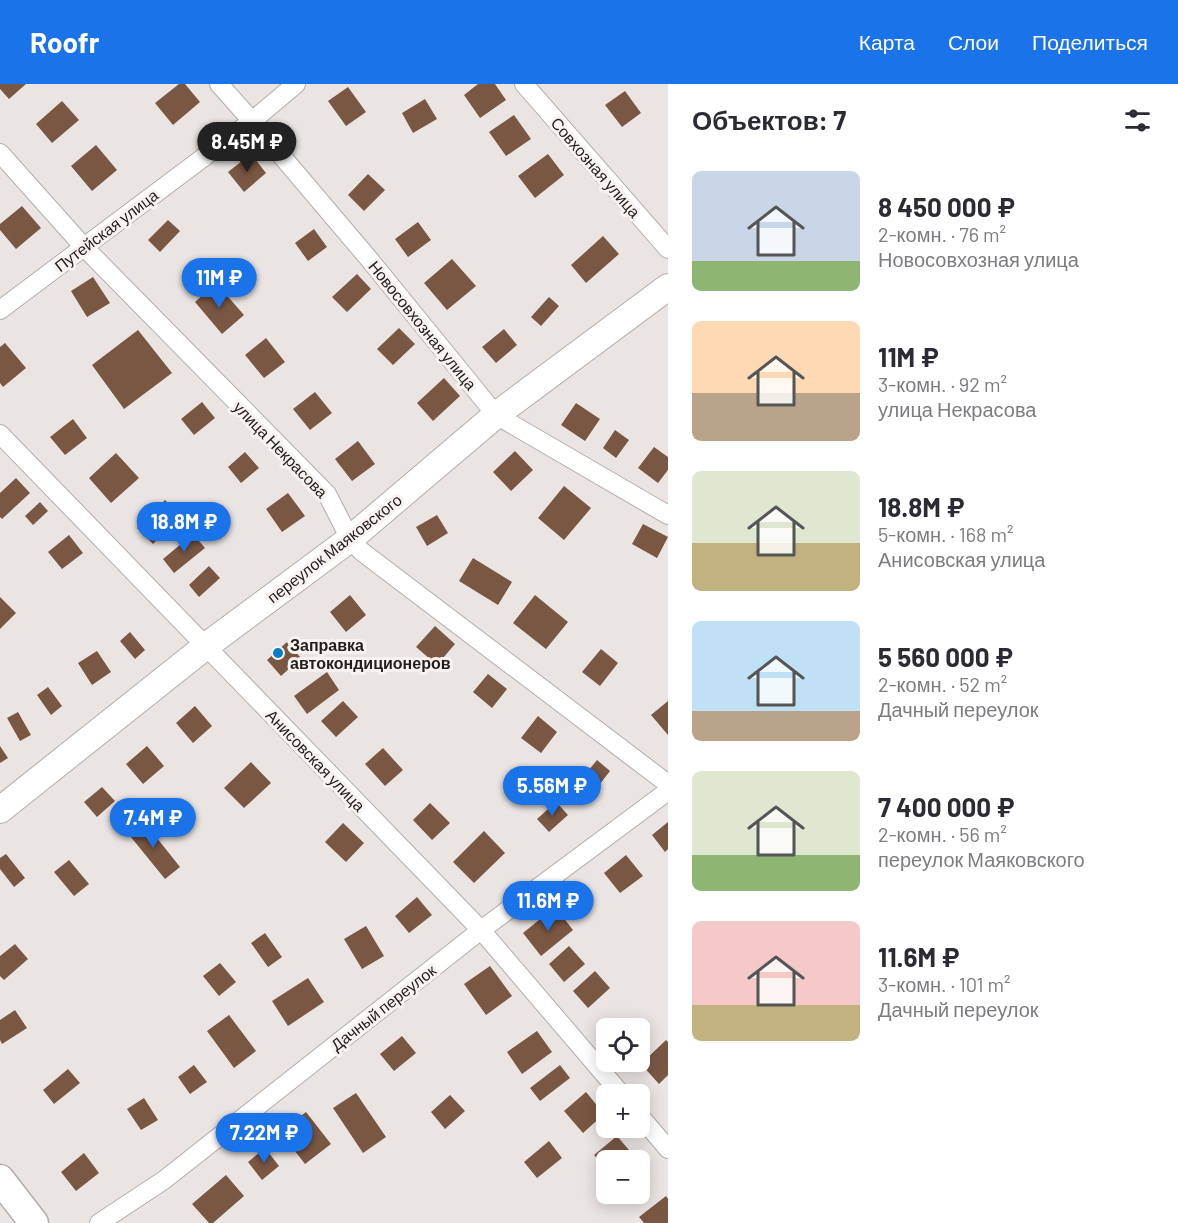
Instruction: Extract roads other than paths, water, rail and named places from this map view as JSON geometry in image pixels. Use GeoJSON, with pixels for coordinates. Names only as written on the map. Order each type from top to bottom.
{"type":"FeatureCollection","features":[{"type":"Feature","properties":{"kind":"main road"},"geometry":{"type":"LineString","coordinates":[[0,1179],[34,1223]]}},
{"type":"Feature","properties":{"kind":"street","name":"Новосовхозная улица"},"geometry":{"type":"LineString","coordinates":[[219,84],[369,259],[496,416],[668,515]]}},
{"type":"Feature","properties":{"kind":"street","name":"Путейская улица"},"geometry":{"type":"LineString","coordinates":[[0,310],[252,121],[296,84]]}},
{"type":"Feature","properties":{"kind":"street","name":"Совхозная улица"},"geometry":{"type":"LineString","coordinates":[[524,84],[668,249]]}},
{"type":"Feature","properties":{"kind":"street","name":"улица Некрасова"},"geometry":{"type":"LineString","coordinates":[[0,153],[83,246],[327,494],[350,539],[361,551],[668,784]]}},
{"type":"Feature","properties":{"kind":"street","name":"переулок Маяковского"},"geometry":{"type":"LineString","coordinates":[[0,810],[206,646],[350,539],[496,416],[668,287]]}},
{"type":"Feature","properties":{"kind":"street","name":"Анисовская улица"},"geometry":{"type":"LineString","coordinates":[[0,434],[481,930],[613,1084]]}},
{"type":"Feature","properties":{"kind":"street","name":"Дачный переулок"},"geometry":{"type":"LineString","coordinates":[[99,1223],[164,1180],[481,930],[668,791]]}},
{"type":"Feature","properties":{"kind":"street"},"geometry":{"type":"LineString","coordinates":[[650,1128],[668,1149]]}},
{"type":"Feature","properties":{"kind":"place","name":"Заправка автокондиционеров"},"geometry":{"type":"Point","coordinates":[278,653]}}]}
